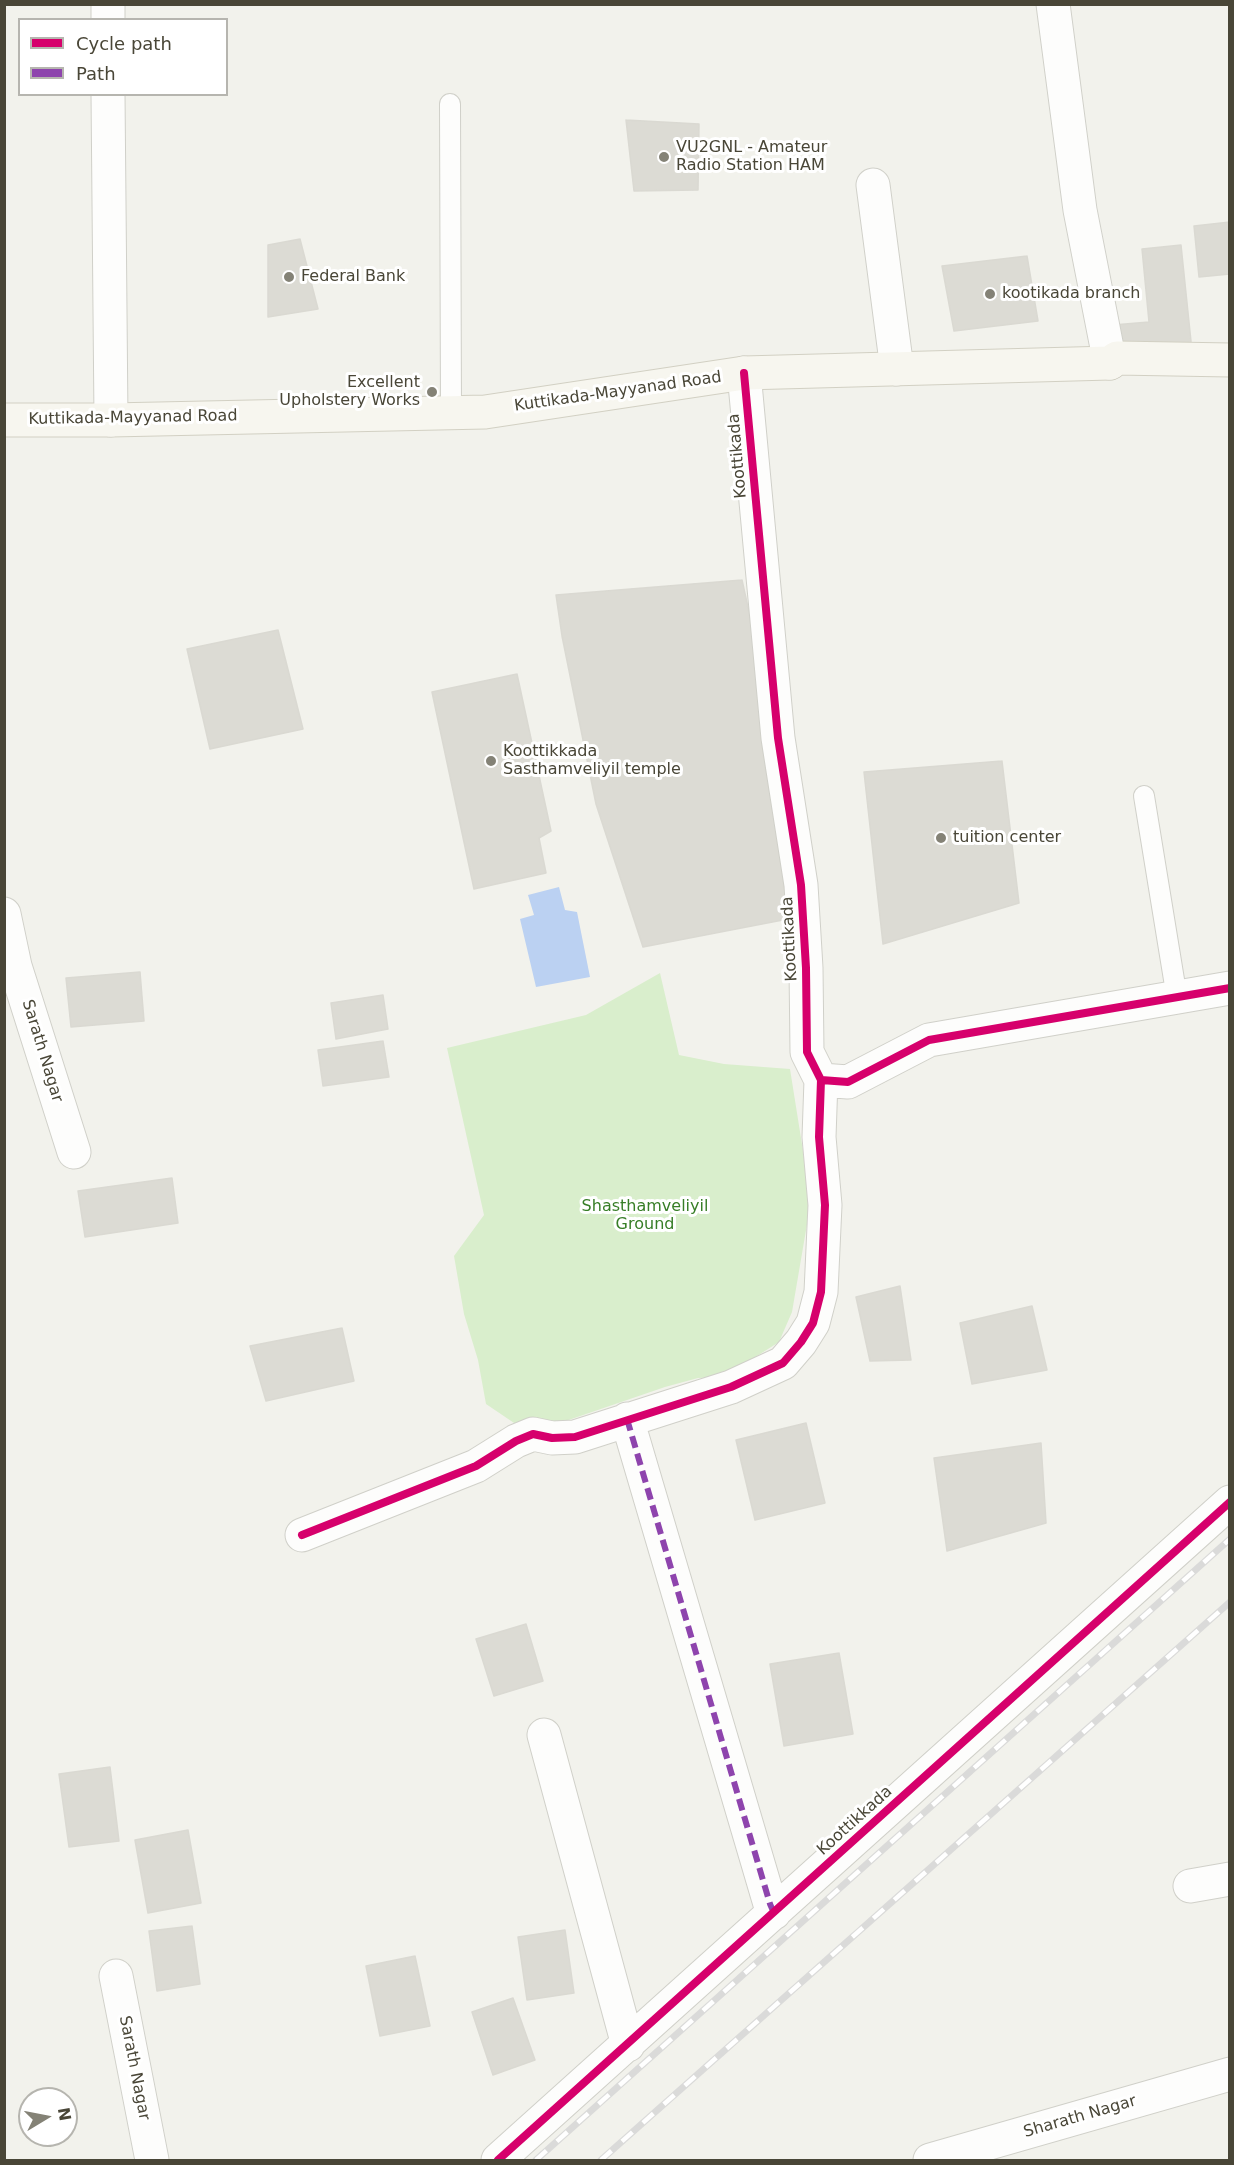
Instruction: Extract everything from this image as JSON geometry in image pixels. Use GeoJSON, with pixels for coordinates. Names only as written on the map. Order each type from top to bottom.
{"type":"FeatureCollection","features":[{"type":"Feature","properties":{"kind":"main road","name":"Kuttikada-Mayyanad Road"},"geometry":{"type":"LineString","coordinates":[[4,420],[485,412],[744,373],[1110,363],[1117,358],[1230,360]]}},
{"type":"Feature","properties":{"kind":"street"},"geometry":{"type":"LineString","coordinates":[[1053,4],[1080,210],[1110,363]]}},
{"type":"Feature","properties":{"kind":"street"},"geometry":{"type":"LineString","coordinates":[[108,96],[111,420]]}},
{"type":"Feature","properties":{"kind":"street"},"geometry":{"type":"LineString","coordinates":[[873,185],[897,369]]}},
{"type":"Feature","properties":{"kind":"street","name":"Koottikada"},"geometry":{"type":"LineString","coordinates":[[744,373],[778,738],[801,885],[806,968],[807,1052],[821,1080]]}},
{"type":"Feature","properties":{"kind":"street","name":"Sarath Nagar"},"geometry":{"type":"LineString","coordinates":[[4,914],[15,966],[74,1152]]}},
{"type":"Feature","properties":{"kind":"street"},"geometry":{"type":"LineString","coordinates":[[302,1535],[476,1466],[516,1441],[533,1434],[552,1438],[575,1437],[730,1387],[783,1363],[813,1323],[821,1292],[825,1204],[819,1137],[821,1080],[849,1082],[929,1040],[1230,988]]}},
{"type":"Feature","properties":{"kind":"street"},"geometry":{"type":"LineString","coordinates":[[627,1419],[774,1913]]}},
{"type":"Feature","properties":{"kind":"street","name":"Koottikkada"},"geometry":{"type":"LineString","coordinates":[[498,2160],[1230,1502]]}},
{"type":"Feature","properties":{"kind":"street"},"geometry":{"type":"LineString","coordinates":[[544,1735],[628,2045]]}},
{"type":"Feature","properties":{"kind":"street"},"geometry":{"type":"LineString","coordinates":[[1190,1886],[1230,1879]]}},
{"type":"Feature","properties":{"kind":"street","name":"Sarath Nagar"},"geometry":{"type":"LineString","coordinates":[[116,1977],[152,2160]]}},
{"type":"Feature","properties":{"kind":"street","name":"Sharath Nagar"},"geometry":{"type":"LineString","coordinates":[[930,2160],[1230,2073]]}},
{"type":"Feature","properties":{"kind":"lane"},"geometry":{"type":"LineString","coordinates":[[450,104],[451,412]]}},
{"type":"Feature","properties":{"kind":"lane"},"geometry":{"type":"LineString","coordinates":[[1144,796],[1177,998]]}},
{"type":"Feature","properties":{"kind":"green space","name":"Shasthamveliyil Ground"},"geometry":{"type":"Polygon","coordinates":[[[660,973],[679,1055],[724,1064],[790,1069],[811,1201],[792,1312],[779,1342],[724,1377],[698,1378],[665,1387],[554,1425],[520,1427],[486,1404],[478,1360],[464,1314],[454,1256],[484,1215],[447,1048],[586,1015],[660,973]]]}},
{"type":"Feature","properties":{"kind":"water"},"geometry":{"type":"Polygon","coordinates":[[[559,887],[565,910],[577,912],[590,977],[536,987],[520,919],[534,915],[528,895],[559,887]]]}},
{"type":"Feature","properties":{"kind":"building","name":"VU2GNL - Amateur Radio Station HAM"},"geometry":{"type":"Polygon","coordinates":[[[626,120],[699,124],[698,190],[634,191],[626,120]]]}},
{"type":"Feature","properties":{"kind":"building"},"geometry":{"type":"Polygon","coordinates":[[[1230,222],[1230,274],[1199,277],[1194,226],[1230,222]]]}},
{"type":"Feature","properties":{"kind":"building","name":"Federal Bank"},"geometry":{"type":"Polygon","coordinates":[[[300,239],[318,309],[268,317],[268,245],[300,239]]]}},
{"type":"Feature","properties":{"kind":"building"},"geometry":{"type":"Polygon","coordinates":[[[1181,245],[1192,351],[1117,358],[1113,325],[1149,322],[1142,249],[1181,245]]]}},
{"type":"Feature","properties":{"kind":"building","name":"kootikada branch"},"geometry":{"type":"Polygon","coordinates":[[[1027,256],[1038,321],[954,331],[942,266],[1027,256]]]}},
{"type":"Feature","properties":{"kind":"building"},"geometry":{"type":"Polygon","coordinates":[[[742,580],[762,671],[788,919],[643,947],[596,804],[562,636],[556,595],[742,580]]]}},
{"type":"Feature","properties":{"kind":"building"},"geometry":{"type":"Polygon","coordinates":[[[278,630],[303,729],[210,749],[187,649],[278,630]]]}},
{"type":"Feature","properties":{"kind":"building","name":"Koottikkada Sasthamveliyil temple"},"geometry":{"type":"Polygon","coordinates":[[[517,674],[551,831],[539,838],[546,873],[474,889],[432,692],[517,674]]]}},
{"type":"Feature","properties":{"kind":"building","name":"tuition center"},"geometry":{"type":"Polygon","coordinates":[[[1002,761],[1019,903],[883,944],[864,772],[1002,761]]]}},
{"type":"Feature","properties":{"kind":"building"},"geometry":{"type":"Polygon","coordinates":[[[140,972],[144,1021],[71,1027],[66,978],[140,972]]]}},
{"type":"Feature","properties":{"kind":"building"},"geometry":{"type":"Polygon","coordinates":[[[383,995],[388,1029],[336,1039],[331,1003],[383,995]]]}},
{"type":"Feature","properties":{"kind":"building"},"geometry":{"type":"Polygon","coordinates":[[[383,1041],[389,1077],[323,1086],[318,1050],[383,1041]]]}},
{"type":"Feature","properties":{"kind":"building"},"geometry":{"type":"Polygon","coordinates":[[[172,1178],[178,1223],[85,1237],[78,1191],[172,1178]]]}},
{"type":"Feature","properties":{"kind":"building"},"geometry":{"type":"Polygon","coordinates":[[[900,1286],[911,1360],[870,1361],[856,1297],[900,1286]]]}},
{"type":"Feature","properties":{"kind":"building"},"geometry":{"type":"Polygon","coordinates":[[[1032,1306],[1047,1370],[972,1384],[960,1323],[1032,1306]]]}},
{"type":"Feature","properties":{"kind":"building"},"geometry":{"type":"Polygon","coordinates":[[[342,1328],[354,1381],[266,1401],[250,1346],[342,1328]]]}},
{"type":"Feature","properties":{"kind":"building"},"geometry":{"type":"Polygon","coordinates":[[[806,1423],[825,1503],[755,1520],[736,1440],[806,1423]]]}},
{"type":"Feature","properties":{"kind":"building"},"geometry":{"type":"Polygon","coordinates":[[[1041,1443],[1046,1523],[947,1551],[934,1458],[1041,1443]]]}},
{"type":"Feature","properties":{"kind":"building"},"geometry":{"type":"Polygon","coordinates":[[[526,1624],[543,1681],[494,1696],[476,1639],[526,1624]]]}},
{"type":"Feature","properties":{"kind":"building"},"geometry":{"type":"Polygon","coordinates":[[[839,1653],[853,1734],[784,1746],[770,1664],[839,1653]]]}},
{"type":"Feature","properties":{"kind":"building"},"geometry":{"type":"Polygon","coordinates":[[[110,1767],[119,1841],[69,1847],[59,1774],[110,1767]]]}},
{"type":"Feature","properties":{"kind":"building"},"geometry":{"type":"Polygon","coordinates":[[[188,1830],[201,1903],[148,1913],[135,1840],[188,1830]]]}},
{"type":"Feature","properties":{"kind":"building"},"geometry":{"type":"Polygon","coordinates":[[[192,1926],[200,1984],[157,1991],[149,1931],[192,1926]]]}},
{"type":"Feature","properties":{"kind":"building"},"geometry":{"type":"Polygon","coordinates":[[[565,1930],[574,1993],[527,2000],[518,1937],[565,1930]]]}},
{"type":"Feature","properties":{"kind":"building"},"geometry":{"type":"Polygon","coordinates":[[[415,1956],[430,2026],[380,2036],[366,1966],[415,1956]]]}},
{"type":"Feature","properties":{"kind":"building"},"geometry":{"type":"Polygon","coordinates":[[[513,1998],[535,2060],[493,2075],[472,2012],[513,1998]]]}},
{"type":"Feature","properties":{"kind":"railway"},"geometry":{"type":"LineString","coordinates":[[536,2160],[1230,1539]]}},
{"type":"Feature","properties":{"kind":"railway"},"geometry":{"type":"LineString","coordinates":[[601,2160],[1230,1602]]}},
{"type":"Feature","properties":{"kind":"marked path"},"geometry":{"type":"LineString","coordinates":[[627,1419],[774,1913]]}},
{"type":"Feature","properties":{"kind":"cycle path"},"geometry":{"type":"LineString","coordinates":[[744,373],[778,738],[801,885],[806,968],[807,1052],[821,1080],[848,1082],[929,1040],[1230,988]]}},
{"type":"Feature","properties":{"kind":"cycle path"},"geometry":{"type":"LineString","coordinates":[[302,1535],[476,1466],[516,1441],[533,1434],[552,1438],[575,1437],[731,1387],[783,1363],[813,1323],[821,1292],[825,1205],[819,1137],[821,1080]]}},
{"type":"Feature","properties":{"kind":"cycle path"},"geometry":{"type":"LineString","coordinates":[[498,2160],[1230,1502]]}},
{"type":"Feature","properties":{"kind":"place","name":"VU2GNL - Amateur Radio Station HAM"},"geometry":{"type":"Point","coordinates":[664,157]}},
{"type":"Feature","properties":{"kind":"place","name":"Federal Bank"},"geometry":{"type":"Point","coordinates":[289,277]}},
{"type":"Feature","properties":{"kind":"place","name":"kootikada branch"},"geometry":{"type":"Point","coordinates":[990,294]}},
{"type":"Feature","properties":{"kind":"place","name":"Excellent Upholstery Works"},"geometry":{"type":"Point","coordinates":[432,392]}},
{"type":"Feature","properties":{"kind":"place","name":"Koottikkada Sasthamveliyil temple"},"geometry":{"type":"Point","coordinates":[491,761]}},
{"type":"Feature","properties":{"kind":"place","name":"tuition center"},"geometry":{"type":"Point","coordinates":[941,838]}}]}
